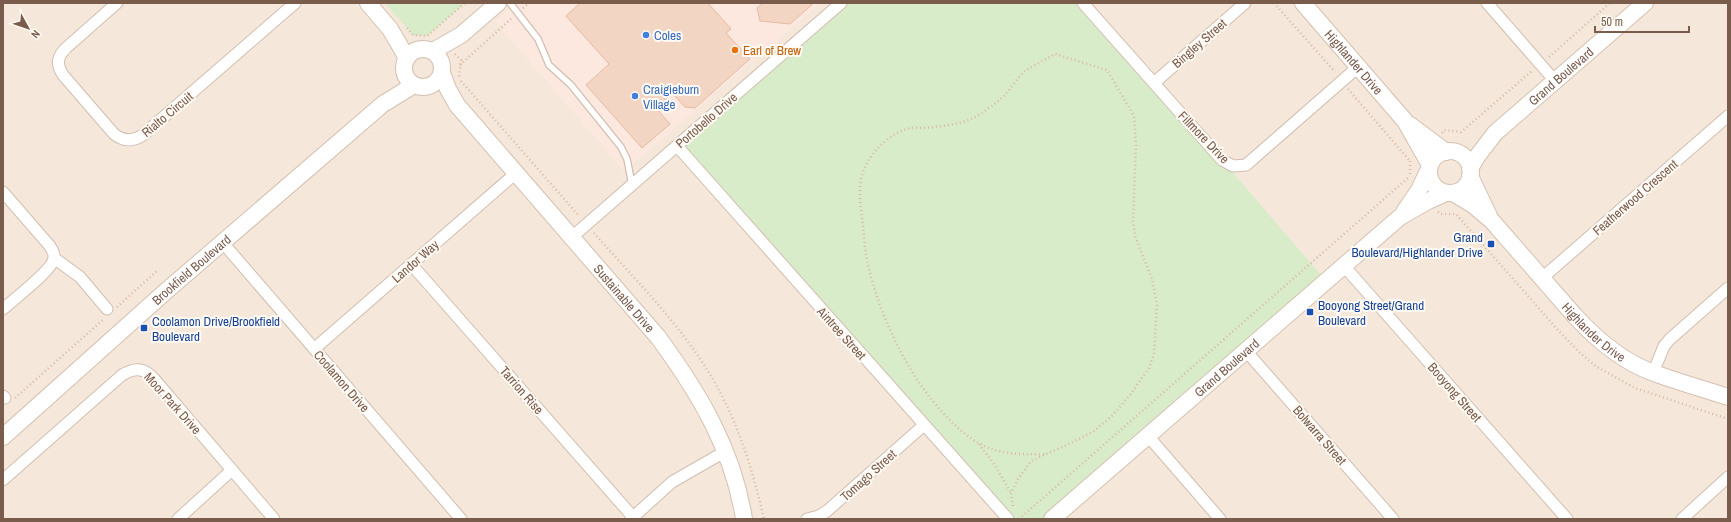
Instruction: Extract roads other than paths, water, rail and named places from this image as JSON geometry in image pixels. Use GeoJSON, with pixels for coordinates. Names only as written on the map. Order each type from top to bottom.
{"type":"FeatureCollection","features":[{"type":"Feature","properties":{"kind":"street","name":"Rialto Circuit"},"geometry":{"type":"LineString","coordinates":[[117,3],[66,48],[60,56],[58,65],[63,75],[114,134],[127,140],[136,139],[143,136],[295,3]]}},
{"type":"Feature","properties":{"kind":"street"},"geometry":{"type":"LineString","coordinates":[[368,3],[398,28],[412,54]]}},
{"type":"Feature","properties":{"kind":"street"},"geometry":{"type":"LineString","coordinates":[[439,63],[428,49],[412,54],[403,68],[416,82],[437,81],[439,63],[461,35],[498,3]]}},
{"type":"Feature","properties":{"kind":"street","name":"Portobello Drive"},"geometry":{"type":"LineString","coordinates":[[572,237],[840,3]]}},
{"type":"Feature","properties":{"kind":"street","name":"Fillmore Drive"},"geometry":{"type":"LineString","coordinates":[[1083,3],[1222,160],[1233,166],[1246,165],[1358,66]]}},
{"type":"Feature","properties":{"kind":"street","name":"Bingley Street"},"geometry":{"type":"LineString","coordinates":[[1154,82],[1245,3]]}},
{"type":"Feature","properties":{"kind":"street","name":"Highlander Drive"},"geometry":{"type":"LineString","coordinates":[[1303,3],[1405,121],[1429,167]]}},
{"type":"Feature","properties":{"kind":"street"},"geometry":{"type":"LineString","coordinates":[[1487,3],[1555,81]]}},
{"type":"Feature","properties":{"kind":"street","name":"Grand Boulevard"},"geometry":{"type":"LineString","coordinates":[[1470,173],[1476,158],[1495,133],[1645,3]]}},
{"type":"Feature","properties":{"kind":"street","name":"Sustainable Drive"},"geometry":{"type":"LineString","coordinates":[[439,63],[448,89],[457,105],[658,337],[686,374],[708,412],[726,451],[741,501],[744,519]]}},
{"type":"Feature","properties":{"kind":"street","name":"Sustainable Drive"},"geometry":{"type":"LineString","coordinates":[[416,82],[457,105]]}},
{"type":"Feature","properties":{"kind":"street","name":"Brookfield Boulevard"},"geometry":{"type":"LineString","coordinates":[[3,437],[222,243],[383,104],[416,82]]}},
{"type":"Feature","properties":{"kind":"street","name":"Featherwood Crescent"},"geometry":{"type":"LineString","coordinates":[[1541,278],[1728,116]]}},
{"type":"Feature","properties":{"kind":"street","name":"Highlander Drive"},"geometry":{"type":"LineString","coordinates":[[1405,121],[1447,151]]}},
{"type":"Feature","properties":{"kind":"street","name":"Grand Boulevard"},"geometry":{"type":"LineString","coordinates":[[1447,151],[1465,147],[1495,133]]}},
{"type":"Feature","properties":{"kind":"street","name":"Aintree Street"},"geometry":{"type":"LineString","coordinates":[[677,146],[924,425],[1011,517]]}},
{"type":"Feature","properties":{"kind":"street"},"geometry":{"type":"LineString","coordinates":[[1447,151],[1461,154],[1469,164],[1470,173],[1464,187],[1450,193],[1435,187],[1429,176],[1429,167],[1437,155],[1447,151]]}},
{"type":"Feature","properties":{"kind":"street","name":"Grand Boulevard"},"geometry":{"type":"LineString","coordinates":[[1052,519],[1400,217],[1419,190],[1429,167]]}},
{"type":"Feature","properties":{"kind":"street","name":"Landor Way"},"geometry":{"type":"LineString","coordinates":[[314,349],[516,173]]}},
{"type":"Feature","properties":{"kind":"street","name":"Highlander Drive"},"geometry":{"type":"LineString","coordinates":[[1470,173],[1492,220]]}},
{"type":"Feature","properties":{"kind":"street"},"geometry":{"type":"LineString","coordinates":[[3,193],[49,245],[53,252],[54,258],[48,269],[3,309]]}},
{"type":"Feature","properties":{"kind":"street","name":"Highlander Drive"},"geometry":{"type":"LineString","coordinates":[[1450,193],[1473,205],[1492,220],[1541,278],[1598,339],[1621,356],[1653,373],[1728,397]]}},
{"type":"Feature","properties":{"kind":"street","name":"Grand Boulevard"},"geometry":{"type":"LineString","coordinates":[[1400,217],[1450,193]]}},
{"type":"Feature","properties":{"kind":"street","name":"Coolamon Drive"},"geometry":{"type":"LineString","coordinates":[[222,243],[461,519]]}},
{"type":"Feature","properties":{"kind":"street"},"geometry":{"type":"LineString","coordinates":[[54,258],[80,277],[110,311]]}},
{"type":"Feature","properties":{"kind":"street","name":"Tarrion Rise"},"geometry":{"type":"LineString","coordinates":[[411,264],[632,518]]}},
{"type":"Feature","properties":{"kind":"street","name":"Booyong Street"},"geometry":{"type":"LineString","coordinates":[[1344,266],[1567,519]]}},
{"type":"Feature","properties":{"kind":"street"},"geometry":{"type":"LineString","coordinates":[[1653,373],[1664,346],[1670,338],[1728,288]]}},
{"type":"Feature","properties":{"kind":"street","name":"Bolwarra Street"},"geometry":{"type":"LineString","coordinates":[[1246,350],[1393,519]]}},
{"type":"Feature","properties":{"kind":"street","name":"Moor Park Drive"},"geometry":{"type":"LineString","coordinates":[[3,480],[118,378],[127,372],[136,369],[145,371],[151,375],[274,519]]}},
{"type":"Feature","properties":{"kind":"street","name":"Tomago Street"},"geometry":{"type":"LineString","coordinates":[[807,519],[819,516],[827,511],[924,425]]}},
{"type":"Feature","properties":{"kind":"street"},"geometry":{"type":"LineString","coordinates":[[1148,436],[1220,519]]}},
{"type":"Feature","properties":{"kind":"street"},"geometry":{"type":"LineString","coordinates":[[632,518],[672,482],[726,451]]}},
{"type":"Feature","properties":{"kind":"street"},"geometry":{"type":"LineString","coordinates":[[178,519],[232,470]]}},
{"type":"Feature","properties":{"kind":"street"},"geometry":{"type":"LineString","coordinates":[[1682,519],[1728,477]]}},
{"type":"Feature","properties":{"kind":"lane"},"geometry":{"type":"LineString","coordinates":[[510,3],[538,39],[549,65],[571,84],[621,147],[628,160],[632,185]]}},
{"type":"Feature","properties":{"kind":"place","name":"Coles"},"geometry":{"type":"Point","coordinates":[646,35]}},
{"type":"Feature","properties":{"kind":"place","name":"Earl of Brew"},"geometry":{"type":"Point","coordinates":[735,50]}},
{"type":"Feature","properties":{"kind":"place","name":"Craigieburn Village"},"geometry":{"type":"Point","coordinates":[635,96]}},
{"type":"Feature","properties":{"kind":"place","name":"Grand Boulevard/Highlander Drive"},"geometry":{"type":"Point","coordinates":[1491,244]}},
{"type":"Feature","properties":{"kind":"place","name":"Booyong Street/Grand Boulevard"},"geometry":{"type":"Point","coordinates":[1310,312]}},
{"type":"Feature","properties":{"kind":"place","name":"Coolamon Drive/Brookfield Boulevard"},"geometry":{"type":"Point","coordinates":[144,328]}}]}
